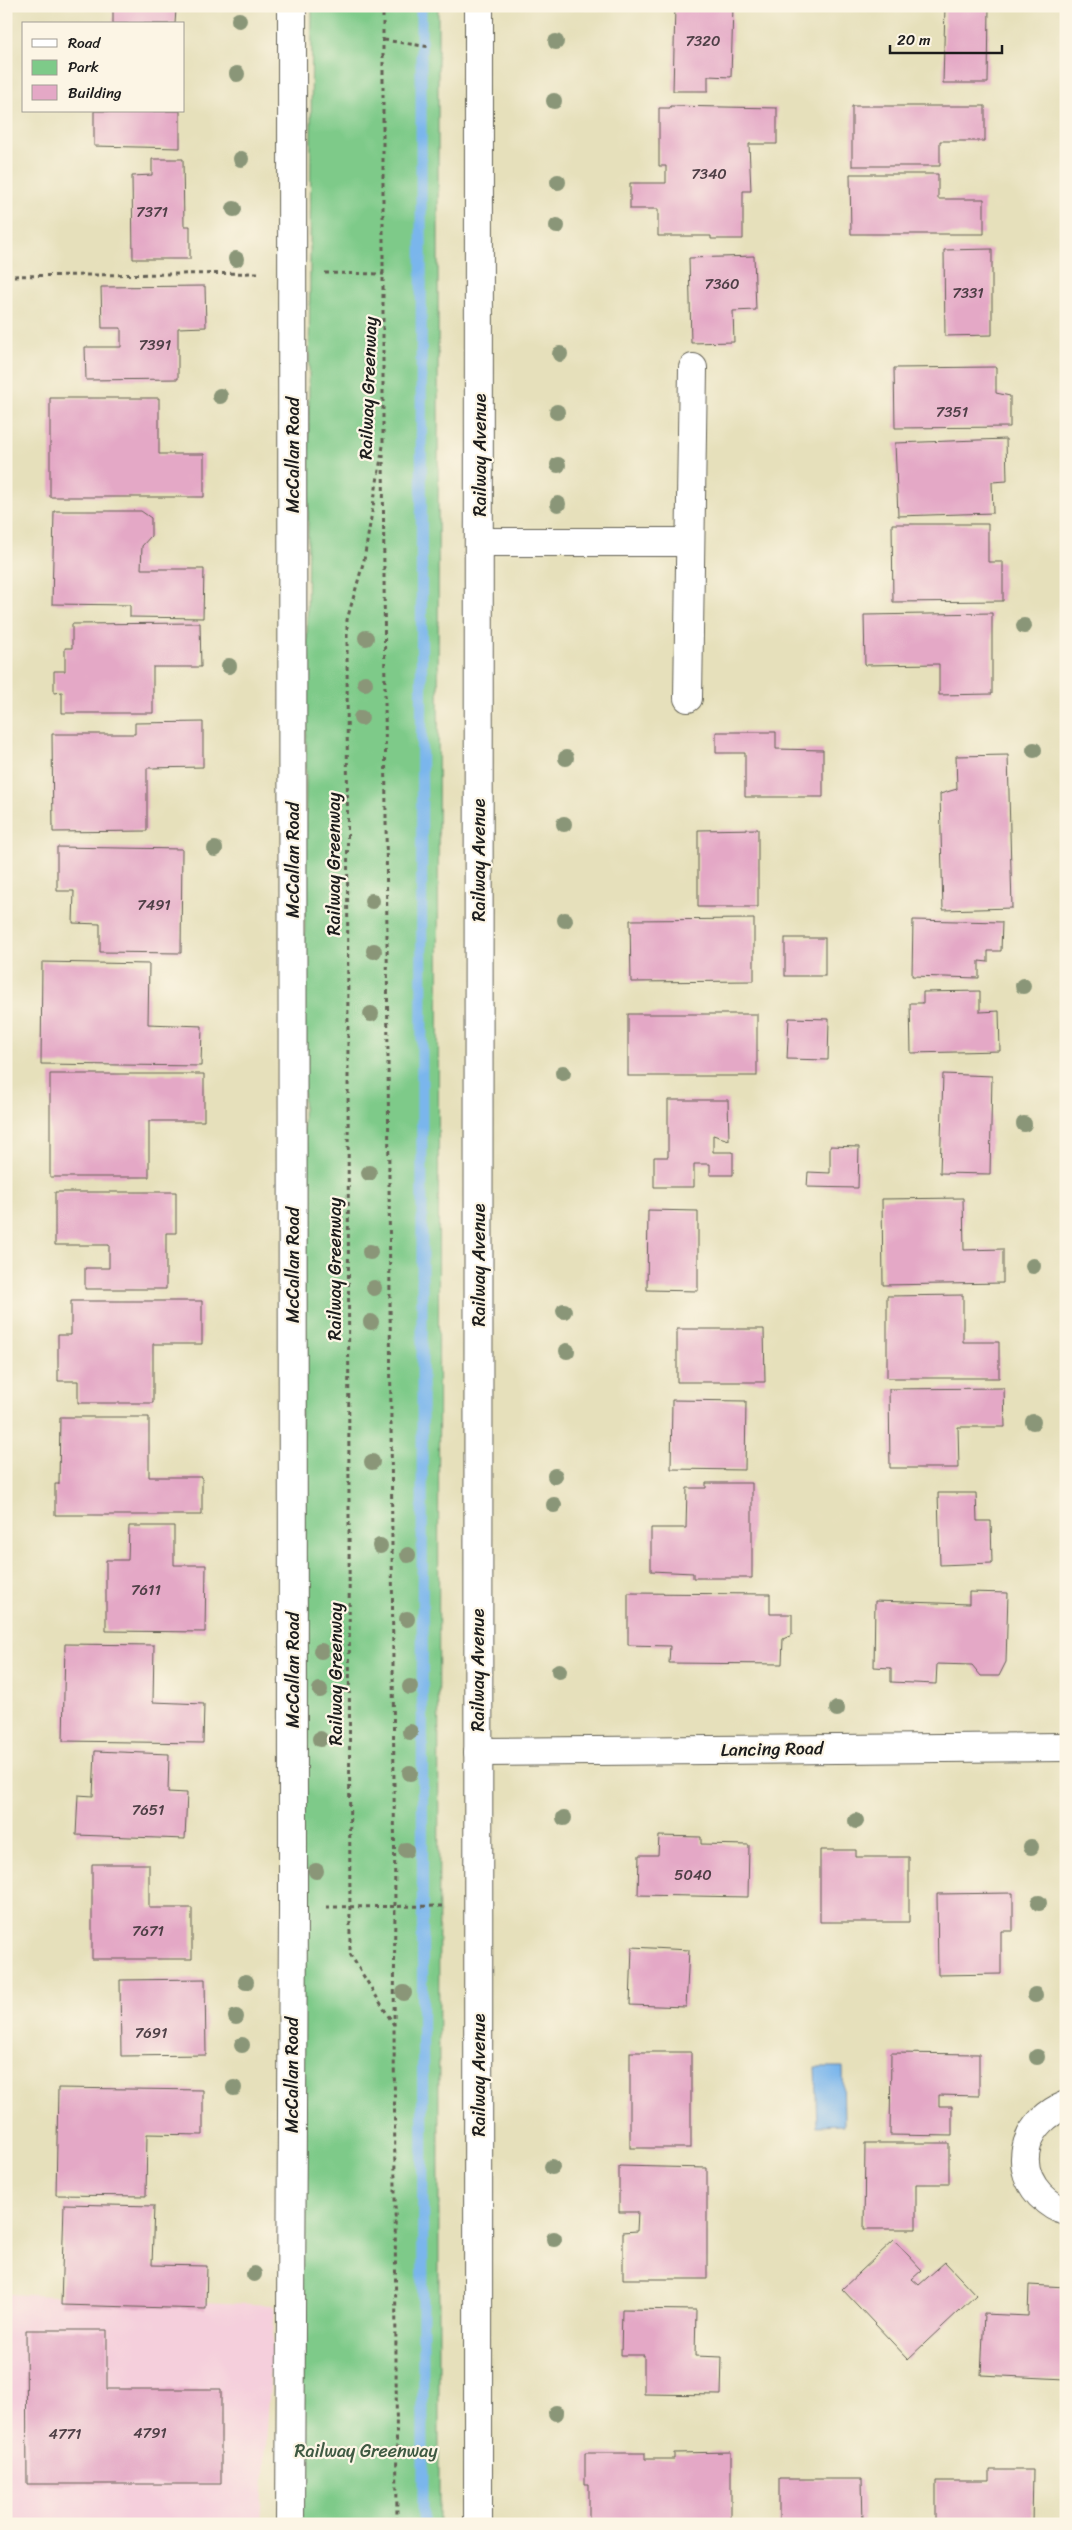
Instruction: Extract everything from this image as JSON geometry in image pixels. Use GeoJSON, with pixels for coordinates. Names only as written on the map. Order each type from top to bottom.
{"type":"FeatureCollection","features":[{"type":"Feature","properties":{"kind":"street","name":"McCallan Road"},"geometry":{"type":"LineString","coordinates":[[290,2524],[293,1908],[292,6]]}},
{"type":"Feature","properties":{"kind":"street","name":"Railway Avenue"},"geometry":{"type":"LineString","coordinates":[[478,2524],[480,1907],[478,1752],[479,6]]}},
{"type":"Feature","properties":{"kind":"street"},"geometry":{"type":"LineString","coordinates":[[688,698],[693,368]]}},
{"type":"Feature","properties":{"kind":"street"},"geometry":{"type":"LineString","coordinates":[[480,542],[690,542]]}},
{"type":"Feature","properties":{"kind":"street","name":"Lancing Road"},"geometry":{"type":"LineString","coordinates":[[478,1752],[1066,1747]]}},
{"type":"Feature","properties":{"kind":"street"},"geometry":{"type":"LineString","coordinates":[[1066,2106],[1052,2111],[1038,2122],[1029,2137],[1025,2154],[1026,2172],[1034,2188],[1046,2201],[1066,2211]]}},
{"type":"Feature","properties":{"kind":"path","name":"Railway Greenway"},"geometry":{"type":"LineString","coordinates":[[383,6],[383,446],[364,560],[347,620],[350,1954],[394,2025]]}},
{"type":"Feature","properties":{"kind":"path"},"geometry":{"type":"LineString","coordinates":[[384,40],[430,47]]}},
{"type":"Feature","properties":{"kind":"path"},"geometry":{"type":"LineString","coordinates":[[6,276],[293,272],[384,274]]}},
{"type":"Feature","properties":{"kind":"path"},"geometry":{"type":"LineString","coordinates":[[383,446],[395,1906],[397,2524]]}},
{"type":"Feature","properties":{"kind":"path"},"geometry":{"type":"LineString","coordinates":[[293,1908],[480,1907]]}},
{"type":"Feature","properties":{"kind":"shaded area"},"geometry":{"type":"Polygon","coordinates":[[[6,2294],[275,2305],[261,2524],[6,2524],[6,2294]]]}},
{"type":"Feature","properties":{"kind":"green space","name":"Railway Greenway"},"geometry":{"type":"Polygon","coordinates":[[[312,6],[438,6],[439,2524],[292,2524],[312,6]]]}},
{"type":"Feature","properties":{"kind":"water"},"geometry":{"type":"Polygon","coordinates":[[[815,2067],[843,2067],[844,2125],[817,2126],[815,2067]]]}},
{"type":"Feature","properties":{"kind":"building"},"geometry":{"type":"Polygon","coordinates":[[[113,6],[167,6],[167,9],[176,9],[175,22],[113,22],[113,6]]]}},
{"type":"Feature","properties":{"kind":"building"},"geometry":{"type":"Polygon","coordinates":[[[675,6],[733,6],[731,77],[708,76],[708,91],[673,91],[675,6]]]}},
{"type":"Feature","properties":{"kind":"building"},"geometry":{"type":"Polygon","coordinates":[[[945,6],[989,6],[988,83],[943,83],[945,6]]]}},
{"type":"Feature","properties":{"kind":"building"},"geometry":{"type":"Polygon","coordinates":[[[670,106],[777,108],[777,144],[749,144],[751,191],[743,191],[743,239],[711,239],[711,236],[658,236],[658,209],[630,209],[630,183],[666,183],[666,166],[659,166],[659,108],[670,108],[670,106]]]}},
{"type":"Feature","properties":{"kind":"building"},"geometry":{"type":"Polygon","coordinates":[[[852,106],[985,106],[985,141],[940,141],[940,166],[852,166],[852,106]]]}},
{"type":"Feature","properties":{"kind":"building"},"geometry":{"type":"Polygon","coordinates":[[[94,112],[180,112],[180,148],[94,146],[94,112]]]}},
{"type":"Feature","properties":{"kind":"building"},"geometry":{"type":"Polygon","coordinates":[[[152,159],[183,159],[184,226],[190,226],[190,259],[133,259],[132,176],[152,175],[152,159]]]}},
{"type":"Feature","properties":{"kind":"building"},"geometry":{"type":"Polygon","coordinates":[[[850,174],[938,174],[938,199],[984,199],[984,234],[851,234],[850,174]]]}},
{"type":"Feature","properties":{"kind":"building"},"geometry":{"type":"Polygon","coordinates":[[[992,249],[992,335],[945,336],[944,250],[992,249]]]}},
{"type":"Feature","properties":{"kind":"building"},"geometry":{"type":"Polygon","coordinates":[[[754,256],[756,310],[733,311],[734,342],[691,343],[689,258],[754,256]]]}},
{"type":"Feature","properties":{"kind":"building"},"geometry":{"type":"Polygon","coordinates":[[[205,286],[206,327],[178,328],[178,379],[86,380],[85,347],[121,347],[121,328],[102,328],[101,287],[205,286]]]}},
{"type":"Feature","properties":{"kind":"building"},"geometry":{"type":"Polygon","coordinates":[[[996,367],[996,393],[1010,396],[1010,427],[895,428],[894,368],[996,367]]]}},
{"type":"Feature","properties":{"kind":"building"},"geometry":{"type":"Polygon","coordinates":[[[50,398],[159,398],[159,454],[204,454],[204,497],[50,497],[50,398]]]}},
{"type":"Feature","properties":{"kind":"building"},"geometry":{"type":"Polygon","coordinates":[[[1006,439],[1007,481],[992,482],[993,513],[898,516],[895,443],[1006,439]]]}},
{"type":"Feature","properties":{"kind":"building"},"geometry":{"type":"Polygon","coordinates":[[[54,511],[141,511],[151,518],[151,536],[142,546],[141,569],[204,569],[203,618],[130,617],[130,605],[52,604],[54,511]]]}},
{"type":"Feature","properties":{"kind":"building"},"geometry":{"type":"Polygon","coordinates":[[[892,524],[988,524],[988,562],[1003,562],[1003,601],[893,602],[892,524]]]}},
{"type":"Feature","properties":{"kind":"building"},"geometry":{"type":"Polygon","coordinates":[[[992,613],[992,694],[939,695],[939,664],[865,665],[864,615],[992,613]]]}},
{"type":"Feature","properties":{"kind":"building"},"geometry":{"type":"Polygon","coordinates":[[[200,623],[201,667],[153,667],[153,713],[62,713],[62,692],[54,693],[54,671],[65,671],[65,648],[72,648],[72,624],[200,623]]]}},
{"type":"Feature","properties":{"kind":"building"},"geometry":{"type":"Polygon","coordinates":[[[203,722],[203,767],[147,768],[147,831],[53,832],[52,734],[135,734],[135,723],[203,722]]]}},
{"type":"Feature","properties":{"kind":"building"},"geometry":{"type":"Polygon","coordinates":[[[716,732],[776,732],[776,749],[823,750],[823,797],[745,797],[745,753],[716,753],[716,732]]]}},
{"type":"Feature","properties":{"kind":"building"},"geometry":{"type":"Polygon","coordinates":[[[1008,755],[1012,908],[943,910],[940,794],[957,789],[956,756],[1008,755]]]}},
{"type":"Feature","properties":{"kind":"building"},"geometry":{"type":"Polygon","coordinates":[[[758,829],[758,907],[698,907],[698,830],[758,829]]]}},
{"type":"Feature","properties":{"kind":"building"},"geometry":{"type":"Polygon","coordinates":[[[57,847],[182,849],[181,953],[100,952],[100,924],[73,923],[74,891],[57,891],[57,847]]]}},
{"type":"Feature","properties":{"kind":"building"},"geometry":{"type":"Polygon","coordinates":[[[754,919],[754,981],[631,982],[630,920],[754,919]]]}},
{"type":"Feature","properties":{"kind":"building"},"geometry":{"type":"Polygon","coordinates":[[[913,920],[1002,922],[1001,951],[988,951],[988,962],[979,961],[979,978],[912,976],[913,920]]]}},
{"type":"Feature","properties":{"kind":"building"},"geometry":{"type":"Polygon","coordinates":[[[785,938],[825,938],[825,976],[785,976],[785,938]]]}},
{"type":"Feature","properties":{"kind":"building"},"geometry":{"type":"Polygon","coordinates":[[[42,962],[149,964],[148,1024],[202,1026],[201,1066],[41,1064],[42,962]]]}},
{"type":"Feature","properties":{"kind":"building"},"geometry":{"type":"Polygon","coordinates":[[[980,991],[980,1012],[999,1011],[1000,1051],[911,1053],[910,1003],[923,1003],[923,992],[980,991]]]}},
{"type":"Feature","properties":{"kind":"building"},"geometry":{"type":"Polygon","coordinates":[[[628,1014],[757,1014],[757,1076],[628,1076],[628,1014]]]}},
{"type":"Feature","properties":{"kind":"building"},"geometry":{"type":"Polygon","coordinates":[[[789,1018],[829,1019],[828,1060],[787,1059],[789,1018]]]}},
{"type":"Feature","properties":{"kind":"building"},"geometry":{"type":"Polygon","coordinates":[[[50,1074],[204,1074],[204,1121],[149,1121],[149,1177],[50,1177],[50,1074]]]}},
{"type":"Feature","properties":{"kind":"building"},"geometry":{"type":"Polygon","coordinates":[[[943,1074],[992,1076],[990,1174],[940,1173],[943,1074]]]}},
{"type":"Feature","properties":{"kind":"building"},"geometry":{"type":"Polygon","coordinates":[[[668,1100],[728,1100],[729,1140],[713,1135],[713,1152],[733,1152],[733,1175],[710,1175],[710,1164],[694,1164],[694,1187],[654,1187],[654,1157],[668,1157],[668,1100]]]}},
{"type":"Feature","properties":{"kind":"building"},"geometry":{"type":"Polygon","coordinates":[[[830,1146],[859,1147],[858,1188],[807,1187],[808,1172],[830,1173],[830,1146]]]}},
{"type":"Feature","properties":{"kind":"building"},"geometry":{"type":"Polygon","coordinates":[[[55,1192],[176,1192],[176,1233],[166,1233],[166,1289],[85,1289],[85,1268],[109,1268],[109,1245],[55,1245],[55,1192]]]}},
{"type":"Feature","properties":{"kind":"building"},"geometry":{"type":"Polygon","coordinates":[[[963,1198],[964,1250],[1003,1249],[1003,1283],[883,1285],[882,1199],[963,1198]]]}},
{"type":"Feature","properties":{"kind":"building"},"geometry":{"type":"Polygon","coordinates":[[[648,1210],[698,1211],[698,1291],[647,1290],[648,1210]]]}},
{"type":"Feature","properties":{"kind":"building"},"geometry":{"type":"Polygon","coordinates":[[[963,1295],[963,1342],[999,1342],[999,1378],[887,1378],[887,1296],[963,1295]]]}},
{"type":"Feature","properties":{"kind":"building"},"geometry":{"type":"Polygon","coordinates":[[[71,1301],[202,1301],[202,1344],[153,1344],[153,1403],[78,1403],[78,1381],[58,1381],[58,1335],[71,1335],[71,1301]]]}},
{"type":"Feature","properties":{"kind":"building"},"geometry":{"type":"Polygon","coordinates":[[[677,1329],[764,1329],[765,1382],[677,1382],[677,1329]]]}},
{"type":"Feature","properties":{"kind":"building"},"geometry":{"type":"Polygon","coordinates":[[[1004,1388],[1005,1427],[958,1427],[959,1468],[890,1468],[889,1389],[1004,1388]]]}},
{"type":"Feature","properties":{"kind":"building"},"geometry":{"type":"Polygon","coordinates":[[[672,1400],[746,1401],[745,1470],[671,1469],[672,1400]]]}},
{"type":"Feature","properties":{"kind":"building"},"geometry":{"type":"Polygon","coordinates":[[[60,1417],[149,1417],[149,1477],[202,1477],[202,1515],[55,1515],[55,1484],[59,1484],[60,1417]]]}},
{"type":"Feature","properties":{"kind":"building"},"geometry":{"type":"Polygon","coordinates":[[[706,1483],[752,1483],[752,1578],[693,1578],[693,1573],[651,1571],[651,1528],[686,1528],[687,1488],[706,1488],[706,1483]]]}},
{"type":"Feature","properties":{"kind":"building"},"geometry":{"type":"Polygon","coordinates":[[[938,1493],[976,1493],[977,1521],[991,1521],[992,1563],[940,1565],[938,1493]]]}},
{"type":"Feature","properties":{"kind":"building"},"geometry":{"type":"Polygon","coordinates":[[[129,1526],[174,1526],[174,1565],[206,1565],[205,1632],[106,1631],[106,1560],[128,1560],[129,1526]]]}},
{"type":"Feature","properties":{"kind":"building"},"geometry":{"type":"Polygon","coordinates":[[[969,1592],[1008,1593],[1006,1662],[999,1676],[981,1676],[972,1665],[937,1664],[936,1684],[891,1682],[891,1668],[874,1667],[875,1601],[969,1604],[969,1592]]]}},
{"type":"Feature","properties":{"kind":"building"},"geometry":{"type":"Polygon","coordinates":[[[628,1593],[770,1594],[770,1614],[792,1614],[792,1635],[783,1639],[782,1664],[669,1663],[670,1646],[628,1645],[628,1593]]]}},
{"type":"Feature","properties":{"kind":"building"},"geometry":{"type":"Polygon","coordinates":[[[65,1644],[154,1645],[153,1702],[204,1704],[203,1743],[63,1741],[65,1644]]]}},
{"type":"Feature","properties":{"kind":"building"},"geometry":{"type":"Polygon","coordinates":[[[95,1751],[169,1754],[168,1792],[187,1793],[185,1839],[76,1835],[78,1795],[93,1796],[95,1751]]]}},
{"type":"Feature","properties":{"kind":"building"},"geometry":{"type":"Polygon","coordinates":[[[659,1836],[701,1837],[701,1844],[749,1845],[748,1897],[638,1895],[639,1855],[658,1855],[659,1836]]]}},
{"type":"Feature","properties":{"kind":"building"},"geometry":{"type":"Polygon","coordinates":[[[820,1850],[856,1850],[856,1857],[909,1857],[909,1922],[820,1922],[820,1850]]]}},
{"type":"Feature","properties":{"kind":"building"},"geometry":{"type":"Polygon","coordinates":[[[92,1864],[149,1864],[149,1908],[192,1908],[192,1959],[92,1959],[92,1864]]]}},
{"type":"Feature","properties":{"kind":"building"},"geometry":{"type":"Polygon","coordinates":[[[1013,1893],[1013,1931],[1001,1931],[1001,1974],[938,1975],[937,1894],[1013,1893]]]}},
{"type":"Feature","properties":{"kind":"building"},"geometry":{"type":"Polygon","coordinates":[[[632,1947],[689,1950],[686,2007],[630,2005],[632,1947]]]}},
{"type":"Feature","properties":{"kind":"building"},"geometry":{"type":"Polygon","coordinates":[[[205,1979],[206,2055],[121,2056],[120,1980],[205,1979]]]}},
{"type":"Feature","properties":{"kind":"building"},"geometry":{"type":"Polygon","coordinates":[[[630,2052],[691,2052],[691,2148],[630,2148],[630,2052]]]}},
{"type":"Feature","properties":{"kind":"building"},"geometry":{"type":"Polygon","coordinates":[[[891,2053],[979,2054],[979,2096],[939,2095],[939,2106],[952,2106],[952,2136],[890,2135],[891,2053]]]}},
{"type":"Feature","properties":{"kind":"building"},"geometry":{"type":"Polygon","coordinates":[[[58,2088],[203,2090],[203,2135],[147,2134],[146,2196],[56,2195],[58,2088]]]}},
{"type":"Feature","properties":{"kind":"building"},"geometry":{"type":"Polygon","coordinates":[[[865,2143],[949,2143],[949,2184],[916,2184],[916,2229],[864,2229],[865,2143]]]}},
{"type":"Feature","properties":{"kind":"building"},"geometry":{"type":"Polygon","coordinates":[[[619,2166],[707,2168],[707,2279],[623,2279],[623,2232],[637,2231],[638,2212],[619,2212],[619,2166]]]}},
{"type":"Feature","properties":{"kind":"building"},"geometry":{"type":"Polygon","coordinates":[[[64,2204],[154,2206],[152,2265],[207,2266],[206,2309],[61,2305],[64,2204]]]}},
{"type":"Feature","properties":{"kind":"building"},"geometry":{"type":"Polygon","coordinates":[[[894,2240],[922,2270],[912,2279],[919,2285],[945,2262],[976,2295],[908,2359],[842,2289],[894,2240]]]}},
{"type":"Feature","properties":{"kind":"building"},"geometry":{"type":"Polygon","coordinates":[[[1029,2285],[1066,2287],[1066,2379],[981,2375],[984,2314],[1028,2316],[1029,2285]]]}},
{"type":"Feature","properties":{"kind":"building"},"geometry":{"type":"Polygon","coordinates":[[[622,2309],[696,2310],[695,2356],[722,2357],[721,2395],[644,2394],[644,2355],[621,2355],[622,2309]]]}},
{"type":"Feature","properties":{"kind":"building"},"geometry":{"type":"Polygon","coordinates":[[[26,2330],[107,2330],[107,2389],[221,2389],[221,2484],[27,2484],[26,2330]]]}},
{"type":"Feature","properties":{"kind":"building"},"geometry":{"type":"Polygon","coordinates":[[[731,2452],[731,2524],[589,2524],[589,2484],[585,2484],[585,2453],[645,2453],[645,2459],[674,2459],[674,2453],[731,2452]]]}},
{"type":"Feature","properties":{"kind":"building"},"geometry":{"type":"Polygon","coordinates":[[[990,2470],[1033,2470],[1032,2524],[936,2524],[936,2481],[990,2481],[990,2470]]]}},
{"type":"Feature","properties":{"kind":"building"},"geometry":{"type":"Polygon","coordinates":[[[779,2479],[862,2479],[863,2524],[779,2524],[779,2479]]]}},
{"type":"Feature","properties":{"kind":"waterway"},"geometry":{"type":"LineString","coordinates":[[421,6],[423,2524]]}}]}
